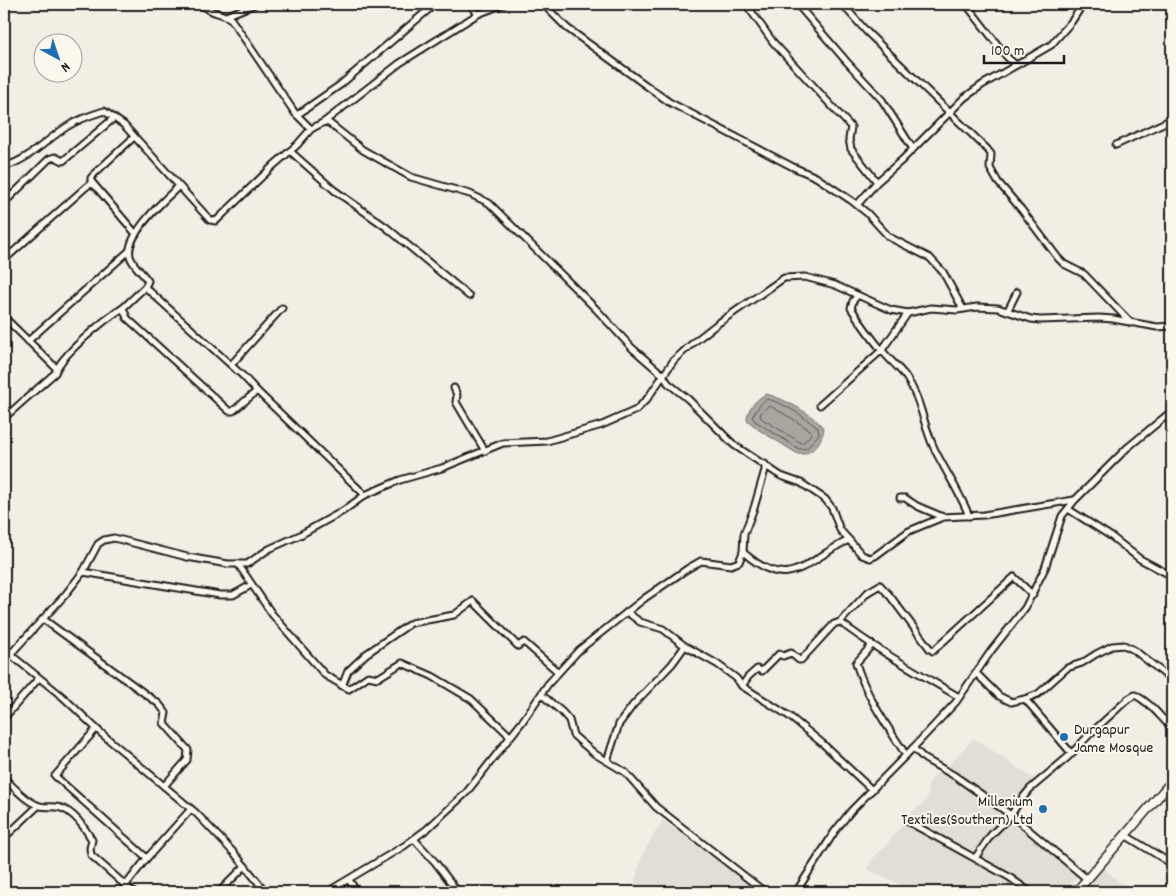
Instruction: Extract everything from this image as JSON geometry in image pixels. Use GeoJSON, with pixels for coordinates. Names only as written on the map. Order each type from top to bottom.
{"type":"FeatureCollection","features":[{"type":"Feature","properties":{"kind":"main road"},"geometry":{"type":"LineString","coordinates":[[1076,892],[1125,834],[1171,785]]}},
{"type":"Feature","properties":{"kind":"street"},"geometry":{"type":"LineString","coordinates":[[201,4],[208,11],[231,19],[297,115],[311,129]]}},
{"type":"Feature","properties":{"kind":"street"},"geometry":{"type":"LineString","coordinates":[[226,16],[254,4]]}},
{"type":"Feature","properties":{"kind":"street"},"geometry":{"type":"LineString","coordinates":[[297,115],[340,85],[436,4]]}},
{"type":"Feature","properties":{"kind":"street"},"geometry":{"type":"LineString","coordinates":[[470,4],[478,14]]}},
{"type":"Feature","properties":{"kind":"street"},"geometry":{"type":"LineString","coordinates":[[4,163],[6,166],[19,162],[68,126],[104,111],[124,125],[210,220],[216,220],[311,129],[324,122],[400,62],[478,14],[504,4]]}},
{"type":"Feature","properties":{"kind":"street"},"geometry":{"type":"LineString","coordinates":[[543,4],[567,28],[669,102],[792,167],[816,177],[867,213],[889,237],[930,258],[943,272],[962,309]]}},
{"type":"Feature","properties":{"kind":"street"},"geometry":{"type":"LineString","coordinates":[[746,4],[773,42],[851,127],[851,149],[877,182]]}},
{"type":"Feature","properties":{"kind":"street"},"geometry":{"type":"LineString","coordinates":[[797,4],[882,100],[913,149]]}},
{"type":"Feature","properties":{"kind":"street"},"geometry":{"type":"LineString","coordinates":[[842,4],[867,32],[991,154],[990,168],[998,182],[1064,264],[1084,274],[1132,324]]}},
{"type":"Feature","properties":{"kind":"street"},"geometry":{"type":"LineString","coordinates":[[966,4],[1007,57],[1016,65]]}},
{"type":"Feature","properties":{"kind":"street"},"geometry":{"type":"LineString","coordinates":[[857,205],[877,182],[964,98],[982,85],[1051,45],[1072,21],[1083,4]]}},
{"type":"Feature","properties":{"kind":"street"},"geometry":{"type":"LineString","coordinates":[[4,203],[48,159],[55,156],[64,162],[114,118]]}},
{"type":"Feature","properties":{"kind":"street"},"geometry":{"type":"LineString","coordinates":[[1116,145],[1172,119]]}},
{"type":"Feature","properties":{"kind":"street"},"geometry":{"type":"LineString","coordinates":[[324,122],[363,150],[411,176],[470,194],[489,203],[596,309],[632,348],[663,375],[668,383],[688,399],[734,445],[781,476],[801,483],[826,499],[832,508],[840,530],[862,555],[870,558],[875,556],[909,531],[943,517],[969,516],[1075,500]]}},
{"type":"Feature","properties":{"kind":"street"},"geometry":{"type":"LineString","coordinates":[[134,137],[91,178],[93,186],[136,234]]}},
{"type":"Feature","properties":{"kind":"street"},"geometry":{"type":"LineString","coordinates":[[290,151],[334,190],[386,227],[469,296]]}},
{"type":"Feature","properties":{"kind":"street"},"geometry":{"type":"LineString","coordinates":[[4,260],[86,187],[90,184],[93,186]]}},
{"type":"Feature","properties":{"kind":"street"},"geometry":{"type":"LineString","coordinates":[[28,341],[129,251],[136,234],[147,218],[179,186]]}},
{"type":"Feature","properties":{"kind":"street"},"geometry":{"type":"LineString","coordinates":[[4,418],[55,373],[56,368],[77,346],[145,287],[148,281],[130,258],[129,251]]}},
{"type":"Feature","properties":{"kind":"street"},"geometry":{"type":"LineString","coordinates":[[4,660],[11,655],[83,572],[98,544],[104,540],[114,538],[187,557],[228,564],[247,564],[269,549],[300,535],[343,511],[365,496],[400,480],[442,468],[503,443],[547,441],[602,425],[636,410],[647,399],[674,360],[694,342],[716,324],[784,278],[805,277],[835,285],[891,310],[908,313],[931,308],[998,308],[1040,320],[1099,318],[1157,327],[1172,326]]}},
{"type":"Feature","properties":{"kind":"street"},"geometry":{"type":"LineString","coordinates":[[145,287],[231,365],[365,496]]}},
{"type":"Feature","properties":{"kind":"street"},"geometry":{"type":"LineString","coordinates":[[1008,310],[1017,292]]}},
{"type":"Feature","properties":{"kind":"street"},"geometry":{"type":"LineString","coordinates":[[857,296],[851,308],[912,387],[924,414],[925,426],[934,448],[963,500],[969,516]]}},
{"type":"Feature","properties":{"kind":"street"},"geometry":{"type":"LineString","coordinates":[[123,308],[127,318],[229,411],[233,411],[257,391]]}},
{"type":"Feature","properties":{"kind":"street"},"geometry":{"type":"LineString","coordinates":[[231,365],[282,308]]}},
{"type":"Feature","properties":{"kind":"street"},"geometry":{"type":"LineString","coordinates":[[820,405],[882,350],[908,313]]}},
{"type":"Feature","properties":{"kind":"street"},"geometry":{"type":"LineString","coordinates":[[4,317],[56,368]]}},
{"type":"Feature","properties":{"kind":"street"},"geometry":{"type":"LineString","coordinates":[[454,388],[458,396],[456,402],[485,451]]}},
{"type":"Feature","properties":{"kind":"street"},"geometry":{"type":"LineString","coordinates":[[796,892],[835,831],[851,811],[913,748],[959,697],[991,651],[1025,608],[1045,568],[1062,516],[1126,448],[1172,411]]}},
{"type":"Feature","properties":{"kind":"street"},"geometry":{"type":"LineString","coordinates":[[327,892],[414,839],[466,792],[558,672],[580,650],[644,598],[701,562],[731,565],[739,562],[743,552],[744,534],[754,508],[765,464]]}},
{"type":"Feature","properties":{"kind":"street"},"geometry":{"type":"LineString","coordinates":[[900,498],[905,498],[917,506],[943,517]]}},
{"type":"Feature","properties":{"kind":"street"},"geometry":{"type":"LineString","coordinates":[[1068,509],[1112,537],[1140,559],[1172,576]]}},
{"type":"Feature","properties":{"kind":"street"},"geometry":{"type":"LineString","coordinates":[[743,552],[770,571],[775,573],[788,572],[818,560],[828,551],[849,540]]}},
{"type":"Feature","properties":{"kind":"street"},"geometry":{"type":"LineString","coordinates":[[238,564],[272,614],[325,675],[342,686],[349,689],[368,676],[378,678],[402,663],[432,676],[472,699],[510,736]]}},
{"type":"Feature","properties":{"kind":"street"},"geometry":{"type":"LineString","coordinates":[[83,572],[220,595],[233,595],[251,585]]}},
{"type":"Feature","properties":{"kind":"street"},"geometry":{"type":"LineString","coordinates":[[742,686],[753,672],[757,670],[762,671],[778,654],[783,656],[791,653],[800,660],[868,592],[880,585],[933,651],[1014,577],[1032,595]]}},
{"type":"Feature","properties":{"kind":"street"},"geometry":{"type":"LineString","coordinates":[[342,686],[348,671],[366,654],[412,623],[454,615],[473,602],[518,646],[524,642],[558,672]]}},
{"type":"Feature","properties":{"kind":"street"},"geometry":{"type":"LineString","coordinates":[[627,612],[640,622],[663,629],[685,646],[717,664],[736,678],[742,686],[804,727],[872,790]]}},
{"type":"Feature","properties":{"kind":"street"},"geometry":{"type":"LineString","coordinates":[[43,619],[164,709],[166,713],[164,723],[188,750],[187,760],[164,786]]}},
{"type":"Feature","properties":{"kind":"street"},"geometry":{"type":"LineString","coordinates":[[840,622],[911,670],[959,697]]}},
{"type":"Feature","properties":{"kind":"street"},"geometry":{"type":"LineString","coordinates":[[976,674],[1000,696],[1011,702],[1038,694],[1067,668],[1082,663],[1112,646],[1124,644],[1172,680]]}},
{"type":"Feature","properties":{"kind":"street"},"geometry":{"type":"LineString","coordinates":[[872,645],[856,663],[860,676],[868,694],[906,755]]}},
{"type":"Feature","properties":{"kind":"street"},"geometry":{"type":"LineString","coordinates":[[607,761],[619,724],[633,705],[672,664],[685,646]]}},
{"type":"Feature","properties":{"kind":"street"},"geometry":{"type":"LineString","coordinates":[[11,655],[63,697],[96,729],[191,809],[266,892]]}},
{"type":"Feature","properties":{"kind":"street"},"geometry":{"type":"LineString","coordinates":[[4,718],[39,678]]}},
{"type":"Feature","properties":{"kind":"street"},"geometry":{"type":"LineString","coordinates":[[542,695],[562,712],[569,720],[573,734],[595,754],[625,772],[656,807],[765,892]]}},
{"type":"Feature","properties":{"kind":"street"},"geometry":{"type":"LineString","coordinates":[[975,858],[991,835],[1011,815],[1030,789],[1072,754],[1128,698],[1135,695],[1153,707],[1172,728]]}},
{"type":"Feature","properties":{"kind":"street"},"geometry":{"type":"LineString","coordinates":[[1025,699],[1072,754]]}},
{"type":"Feature","properties":{"kind":"street"},"geometry":{"type":"LineString","coordinates":[[96,729],[54,776],[147,858]]}},
{"type":"Feature","properties":{"kind":"street"},"geometry":{"type":"LineString","coordinates":[[913,748],[925,759],[955,776],[1011,815],[1087,879]]}},
{"type":"Feature","properties":{"kind":"street"},"geometry":{"type":"LineString","coordinates":[[4,778],[26,799],[38,806],[58,806],[68,811],[86,828],[92,840],[91,855],[133,892]]}},
{"type":"Feature","properties":{"kind":"street"},"geometry":{"type":"LineString","coordinates":[[4,838],[38,806]]}},
{"type":"Feature","properties":{"kind":"street"},"geometry":{"type":"LineString","coordinates":[[125,886],[147,858],[191,809]]}},
{"type":"Feature","properties":{"kind":"street"},"geometry":{"type":"LineString","coordinates":[[909,822],[1010,877],[1030,892]]}},
{"type":"Feature","properties":{"kind":"street"},"geometry":{"type":"LineString","coordinates":[[1125,834],[1172,864]]}},
{"type":"Feature","properties":{"kind":"street"},"geometry":{"type":"LineString","coordinates":[[414,839],[458,892]]}},
{"type":"Feature","properties":{"kind":"street"},"geometry":{"type":"LineString","coordinates":[[219,892],[244,866]]}},
{"type":"Feature","properties":{"kind":"street"},"geometry":{"type":"LineString","coordinates":[[349,880],[357,892]]}},
{"type":"Feature","properties":{"kind":"shaded area"},"geometry":{"type":"Polygon","coordinates":[[[974,738],[1037,781],[1012,809],[946,768],[974,738]]]}},
{"type":"Feature","properties":{"kind":"shaded area"},"geometry":{"type":"Polygon","coordinates":[[[940,770],[1002,807],[1080,873],[1064,892],[915,892],[867,869],[872,859],[884,848],[913,811],[924,803],[929,794],[928,786],[940,770]]]}},
{"type":"Feature","properties":{"kind":"shaded area"},"geometry":{"type":"Polygon","coordinates":[[[663,820],[758,892],[632,892],[643,853],[663,820]]]}},
{"type":"Feature","properties":{"kind":"shaded area"},"geometry":{"type":"Polygon","coordinates":[[[1100,866],[1132,892],[1077,892],[1100,866]]]}},
{"type":"Feature","properties":{"kind":"water"},"geometry":{"type":"Polygon","coordinates":[[[766,394],[798,408],[820,424],[824,429],[823,434],[815,447],[807,453],[798,454],[759,430],[747,420],[750,408],[766,394]]]}},
{"type":"Feature","properties":{"kind":"place","name":"Durgapur Jame Mosque"},"geometry":{"type":"Point","coordinates":[1064,737]}},
{"type":"Feature","properties":{"kind":"place","name":"Millenium Textiles(Southern) Ltd"},"geometry":{"type":"Point","coordinates":[1043,809]}}]}
